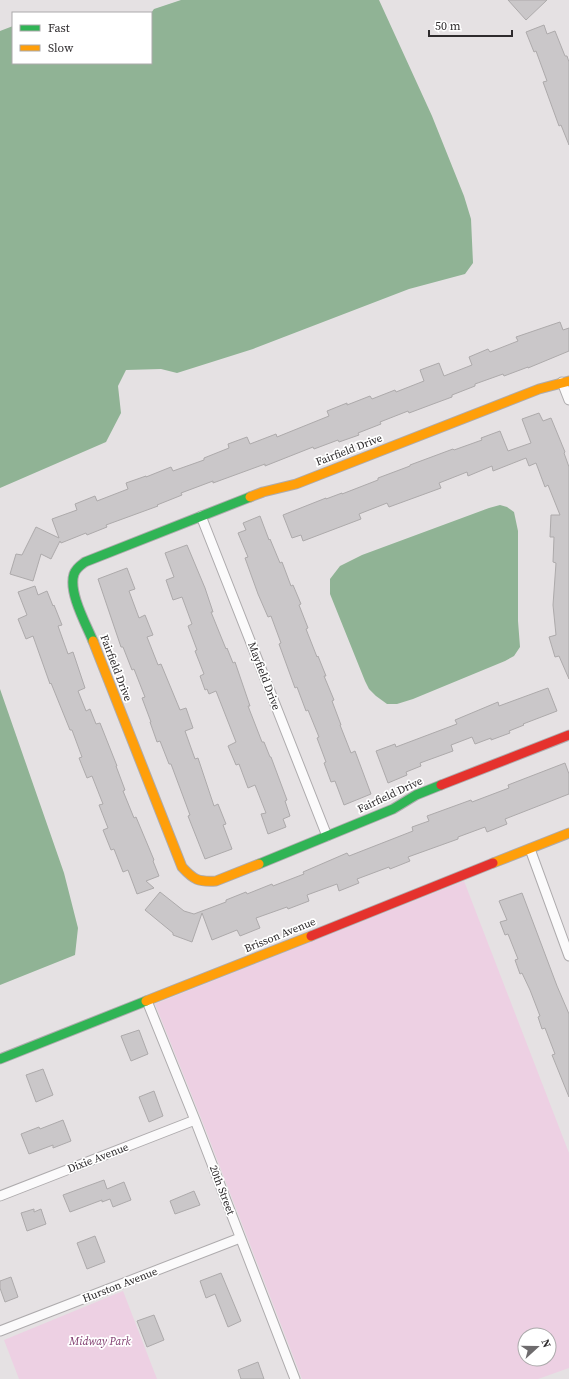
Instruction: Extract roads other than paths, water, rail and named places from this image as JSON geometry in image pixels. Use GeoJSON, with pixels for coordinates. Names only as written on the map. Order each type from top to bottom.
{"type":"FeatureCollection","features":[{"type":"Feature","properties":{"kind":"street","name":"Fairfield Drive"},"geometry":{"type":"LineString","coordinates":[[569,400],[566,382],[539,389],[296,484],[263,492],[85,562],[77,567],[73,577],[74,593],[182,867],[192,878],[202,882],[216,881],[393,809],[416,795],[569,735]]}},
{"type":"Feature","properties":{"kind":"street","name":"Mayfield Drive"},"geometry":{"type":"LineString","coordinates":[[201,516],[327,836]]}},
{"type":"Feature","properties":{"kind":"street","name":"Brisson Avenue"},"geometry":{"type":"LineString","coordinates":[[0,1059],[569,833]]}},
{"type":"Feature","properties":{"kind":"street"},"geometry":{"type":"LineString","coordinates":[[530,849],[569,956]]}},
{"type":"Feature","properties":{"kind":"street","name":"20th Street"},"geometry":{"type":"LineString","coordinates":[[147,1001],[195,1120],[295,1379]]}},
{"type":"Feature","properties":{"kind":"street","name":"Dixie Avenue"},"geometry":{"type":"LineString","coordinates":[[0,1196],[195,1120]]}},
{"type":"Feature","properties":{"kind":"street","name":"Hurston Avenue"},"geometry":{"type":"LineString","coordinates":[[0,1331],[240,1238]]}},
{"type":"Feature","properties":{"kind":"park label","name":"Midway Park"},"geometry":{"type":"Point","coordinates":[100,1341]}}]}
